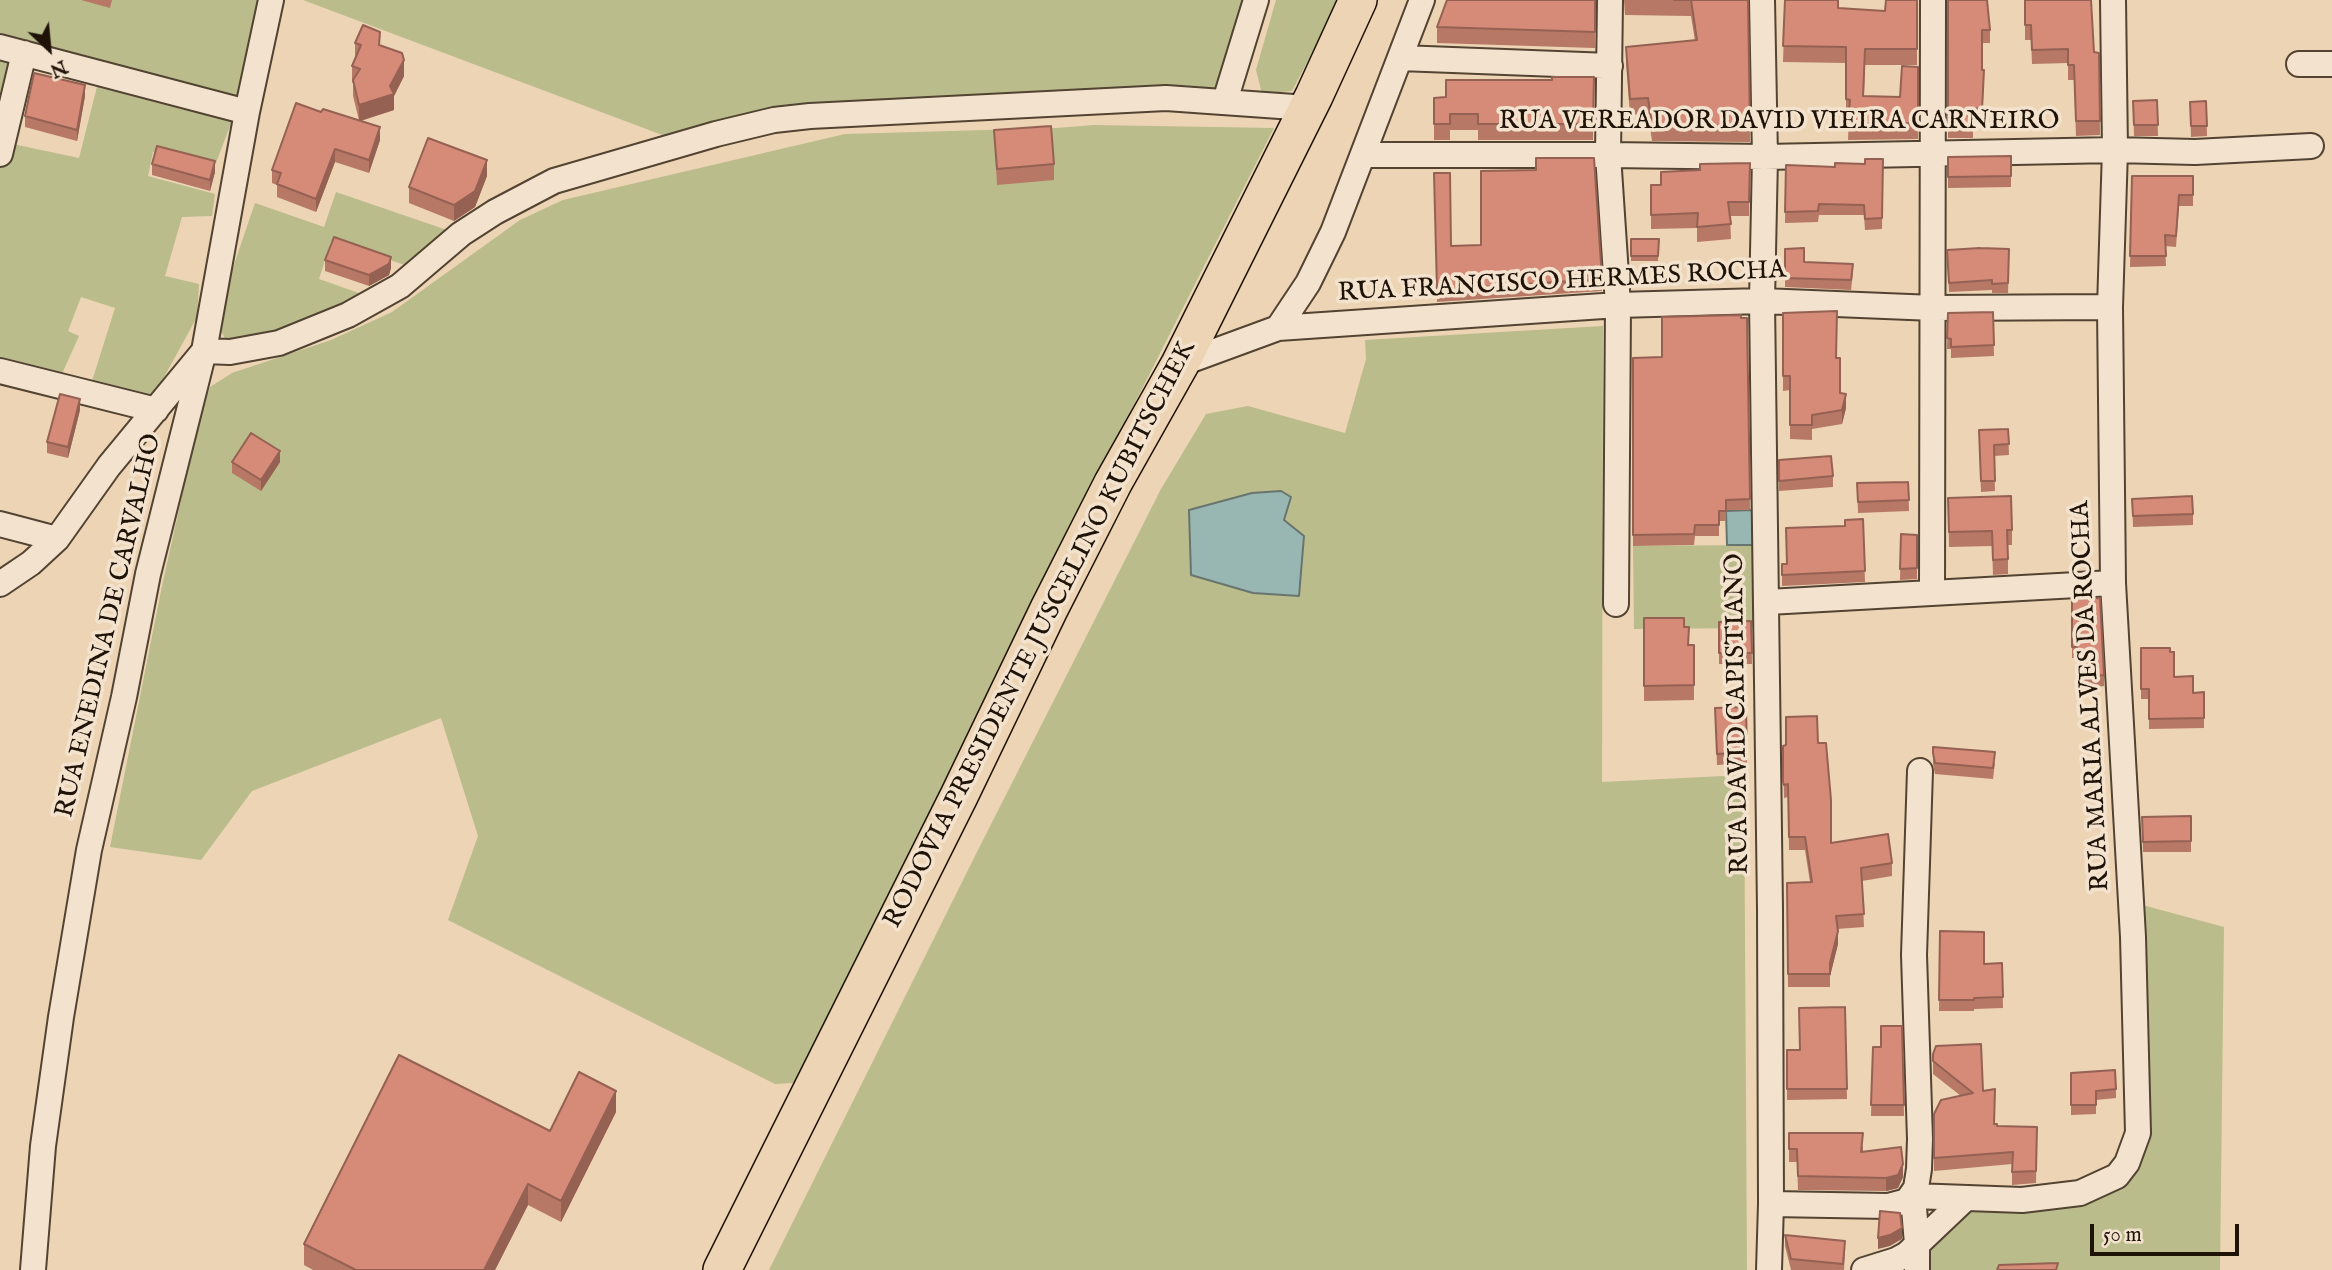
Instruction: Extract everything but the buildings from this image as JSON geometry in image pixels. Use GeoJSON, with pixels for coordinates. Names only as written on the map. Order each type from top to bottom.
{"type":"FeatureCollection","features":[{"type":"Feature","properties":{"kind":"highway","name":"RODOVIA PRESIDENTE JUSCELINO KUBITSCHEK"},"geometry":{"type":"LineString","coordinates":[[722,1270],[1055,598],[1114,483],[1180,364],[1359,0]]}},
{"type":"Feature","properties":{"kind":"street","name":"RUA ENEDINA DE CARVALHO"},"geometry":{"type":"LineString","coordinates":[[33,1270],[43,1146],[89,850],[124,697],[148,574],[204,351],[247,112],[271,0]]}},
{"type":"Feature","properties":{"kind":"street"},"geometry":{"type":"LineString","coordinates":[[1225,101],[1256,0]]}},
{"type":"Feature","properties":{"kind":"street"},"geometry":{"type":"LineString","coordinates":[[1278,328],[1321,259],[1364,155],[1422,0]]}},
{"type":"Feature","properties":{"kind":"street"},"geometry":{"type":"LineString","coordinates":[[1610,0],[1608,155],[1618,305],[1616,604]]}},
{"type":"Feature","properties":{"kind":"street","name":"RUA DAVID CAPISTIANO"},"geometry":{"type":"LineString","coordinates":[[1762,0],[1765,157],[1762,300],[1768,602],[1769,1270]]}},
{"type":"Feature","properties":{"kind":"street"},"geometry":{"type":"LineString","coordinates":[[1932,593],[1933,0]]}},
{"type":"Feature","properties":{"kind":"street","name":"RUA MARIA ALVES DA ROCHA"},"geometry":{"type":"LineString","coordinates":[[1771,1204],[1888,1206],[1907,1202],[1913,1196],[2022,1200],[2080,1193],[2116,1176],[2127,1163],[2138,1133],[2133,937],[2113,583],[2110,307],[2115,150],[2113,0]]}},
{"type":"Feature","properties":{"kind":"street"},"geometry":{"type":"LineString","coordinates":[[0,154],[12,50],[247,112]]}},
{"type":"Feature","properties":{"kind":"street"},"geometry":{"type":"LineString","coordinates":[[1400,58],[1610,66]]}},
{"type":"Feature","properties":{"kind":"street"},"geometry":{"type":"LineString","coordinates":[[2298,64],[2332,64]]}},
{"type":"Feature","properties":{"kind":"street"},"geometry":{"type":"LineString","coordinates":[[0,584],[31,563],[57,539],[109,467],[204,351],[230,352],[279,343],[348,315],[400,286],[461,234],[495,212],[554,181],[738,128],[774,120],[842,113],[1166,98],[1308,108]]}},
{"type":"Feature","properties":{"kind":"street","name":"RUA VEREADOR DAVID VIEIRA CARNEIRO"},"geometry":{"type":"LineString","coordinates":[[1364,155],[1765,157],[2115,150],[2195,152],[2311,146]]}},
{"type":"Feature","properties":{"kind":"street","name":"RUA FRANCISCO HERMES ROCHA"},"geometry":{"type":"LineString","coordinates":[[1180,364],[1278,328],[1618,305],[1762,300],[1934,307],[2110,307]]}},
{"type":"Feature","properties":{"kind":"street"},"geometry":{"type":"LineString","coordinates":[[0,371],[156,410]]}},
{"type":"Feature","properties":{"kind":"street"},"geometry":{"type":"LineString","coordinates":[[0,524],[57,539]]}},
{"type":"Feature","properties":{"kind":"street"},"geometry":{"type":"LineString","coordinates":[[1768,602],[2113,583]]}},
{"type":"Feature","properties":{"kind":"street"},"geometry":{"type":"LineString","coordinates":[[1917,1270],[1913,1196],[1919,1169],[1920,1139],[1914,955],[1920,771]]}},
{"type":"Feature","properties":{"kind":"street"},"geometry":{"type":"LineString","coordinates":[[1864,1270],[1896,1260],[1966,1198]]}},
{"type":"Feature","properties":{"kind":"green space"},"geometry":{"type":"Polygon","coordinates":[[[0,0],[271,0],[247,112],[0,43],[0,0]]]}},
{"type":"Feature","properties":{"kind":"green space"},"geometry":{"type":"Polygon","coordinates":[[[303,0],[1243,0],[1214,93],[673,139],[303,0]]]}},
{"type":"Feature","properties":{"kind":"green space"},"geometry":{"type":"Polygon","coordinates":[[[1276,0],[1340,0],[1292,91],[1262,94],[1256,70],[1276,0]]]}},
{"type":"Feature","properties":{"kind":"green space"},"geometry":{"type":"Polygon","coordinates":[[[0,53],[29,61],[8,143],[79,158],[100,75],[236,110],[216,163],[153,152],[148,176],[215,194],[212,216],[182,217],[165,276],[199,284],[197,317],[151,401],[92,381],[115,308],[81,297],[68,331],[79,336],[61,376],[0,358],[0,53]]]}},
{"type":"Feature","properties":{"kind":"green space"},"geometry":{"type":"Polygon","coordinates":[[[1094,125],[1274,128],[1108,456],[807,1072],[793,1083],[775,1084],[448,920],[478,836],[441,718],[252,791],[201,860],[110,847],[162,586],[201,410],[210,387],[232,373],[331,340],[392,312],[520,220],[563,200],[845,134],[1094,125]]]}},
{"type":"Feature","properties":{"kind":"green space"},"geometry":{"type":"Polygon","coordinates":[[[336,192],[450,231],[408,266],[331,241],[319,279],[370,297],[232,346],[228,344],[215,320],[255,203],[324,227],[336,192]]]}},
{"type":"Feature","properties":{"kind":"green space"},"geometry":{"type":"Polygon","coordinates":[[[1603,326],[1602,782],[1744,775],[1747,1270],[769,1270],[1161,489],[1206,414],[1248,406],[1345,433],[1366,359],[1365,340],[1603,326]]]}},
{"type":"Feature","properties":{"kind":"green space"},"geometry":{"type":"Polygon","coordinates":[[[1754,545],[1754,628],[1634,629],[1633,546],[1754,545]]]}},
{"type":"Feature","properties":{"kind":"green space"},"geometry":{"type":"Polygon","coordinates":[[[2135,903],[2224,927],[2220,1270],[1925,1270],[1928,1244],[1969,1205],[2127,1174],[2135,903]]]}},
{"type":"Feature","properties":{"kind":"water"},"geometry":{"type":"Polygon","coordinates":[[[1281,491],[1291,497],[1284,520],[1304,536],[1299,596],[1253,593],[1191,575],[1189,510],[1252,493],[1281,491]]]}},
{"type":"Feature","properties":{"kind":"water"},"geometry":{"type":"Polygon","coordinates":[[[1753,510],[1754,545],[1727,545],[1726,511],[1753,510]]]}}]}
